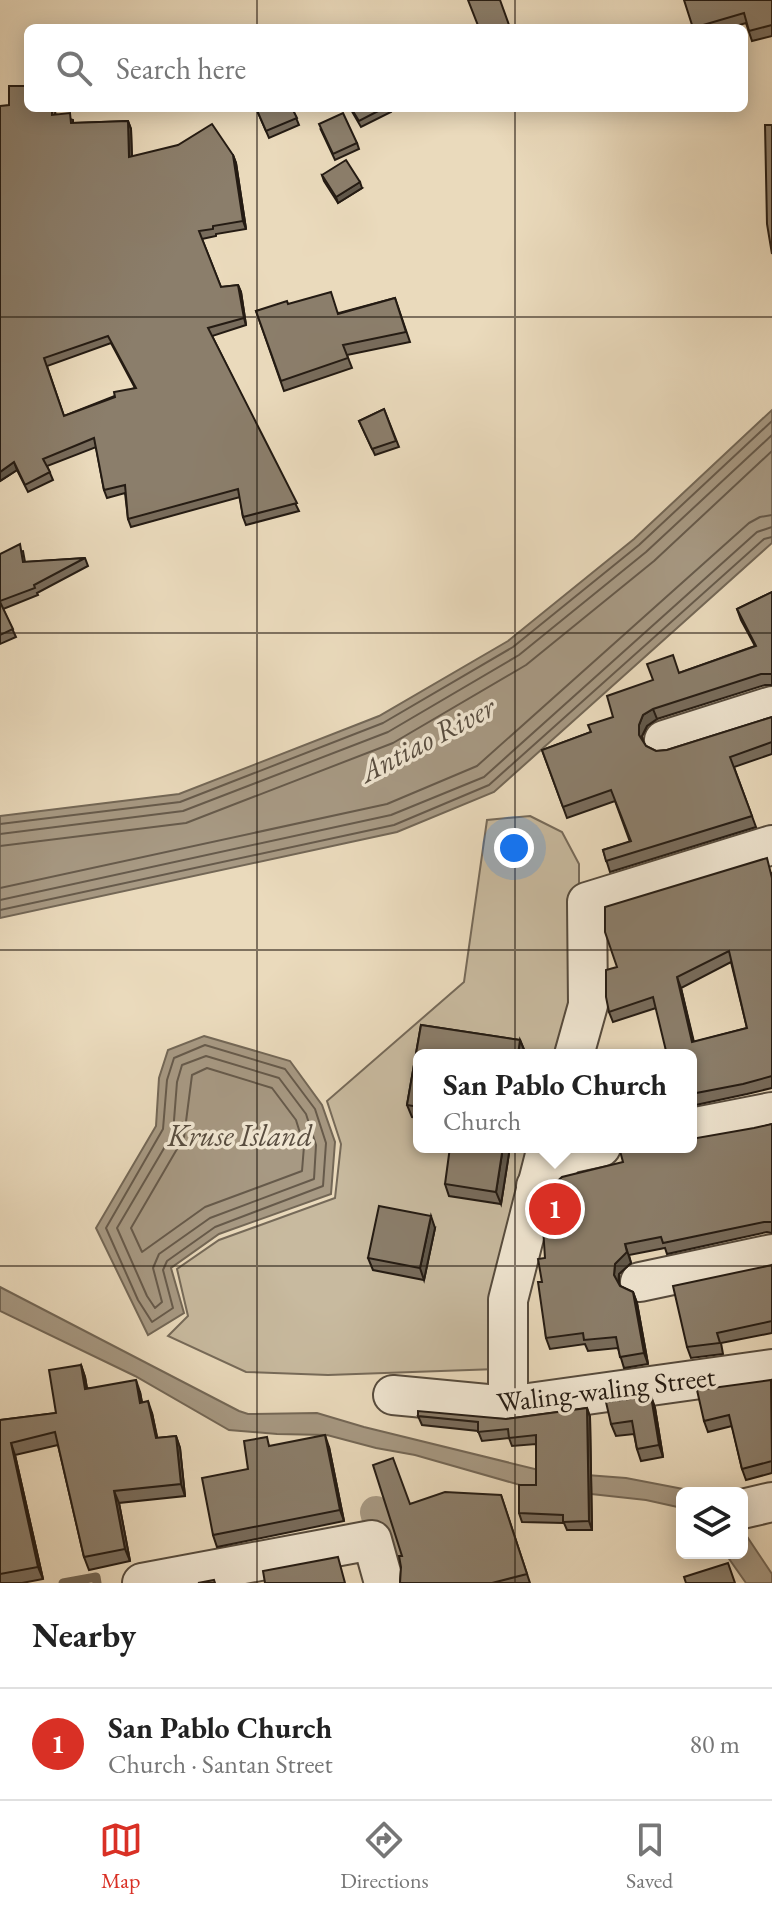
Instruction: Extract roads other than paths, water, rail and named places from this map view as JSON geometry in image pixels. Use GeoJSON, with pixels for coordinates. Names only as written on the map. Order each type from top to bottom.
{"type":"FeatureCollection","features":[{"type":"Feature","properties":{"kind":"street"},"geometry":{"type":"LineString","coordinates":[[664,740],[771,711]]}},
{"type":"Feature","properties":{"kind":"street"},"geometry":{"type":"LineString","coordinates":[[576,1049],[588,1005],[587,902],[772,845]]}},
{"type":"Feature","properties":{"kind":"street"},"geometry":{"type":"LineString","coordinates":[[697,1127],[772,1112]]}},
{"type":"Feature","properties":{"kind":"street"},"geometry":{"type":"LineString","coordinates":[[508,1406],[508,1300],[545,1153]]}},
{"type":"Feature","properties":{"kind":"street"},"geometry":{"type":"LineString","coordinates":[[536,1186],[568,1154],[573,1153]]}},
{"type":"Feature","properties":{"kind":"street"},"geometry":{"type":"LineString","coordinates":[[640,1282],[772,1254]]}},
{"type":"Feature","properties":{"kind":"street","name":"Waling-waling Street"},"geometry":{"type":"LineString","coordinates":[[393,1395],[508,1406],[772,1369]]}},
{"type":"Feature","properties":{"kind":"street"},"geometry":{"type":"LineString","coordinates":[[748,1508],[772,1502]]}},
{"type":"Feature","properties":{"kind":"street"},"geometry":{"type":"LineString","coordinates":[[142,1583],[372,1540],[384,1583]]}},
{"type":"Feature","properties":{"kind":"water","name":"Antiao River"},"geometry":{"type":"Polygon","coordinates":[[[772,410],[772,543],[494,792],[397,832],[0,918],[0,816],[179,794],[379,716],[508,641],[634,539],[772,410]]]}},
{"type":"Feature","properties":{"kind":"water","name":"Kruse Island"},"geometry":{"type":"Polygon","coordinates":[[[204,1036],[290,1061],[322,1105],[335,1142],[331,1194],[219,1234],[171,1268],[184,1313],[148,1335],[96,1228],[156,1126],[159,1078],[168,1050],[204,1036]]]}},
{"type":"Feature","properties":{"kind":"water"},"geometry":{"type":"Polygon","coordinates":[[[0,1287],[248,1414],[317,1413],[547,1472],[626,1478],[676,1488],[676,1507],[646,1500],[527,1487],[415,1455],[327,1435],[229,1430],[135,1376],[0,1311],[0,1287]]]}},
{"type":"Feature","properties":{"kind":"water"},"geometry":{"type":"Polygon","coordinates":[[[748,1538],[772,1574],[772,1583],[746,1583],[729,1559],[748,1559],[748,1538]]]}},
{"type":"Feature","properties":{"kind":"waterway"},"geometry":{"type":"LineString","coordinates":[[376,1512],[390,1565]]}},
{"type":"Feature","properties":{"kind":"waterway"},"geometry":{"type":"LineString","coordinates":[[63,1583],[96,1577],[97,1583]]}},
{"type":"Feature","properties":{"kind":"place","name":"San Pablo Church"},"geometry":{"type":"Point","coordinates":[555,1209]}}]}
